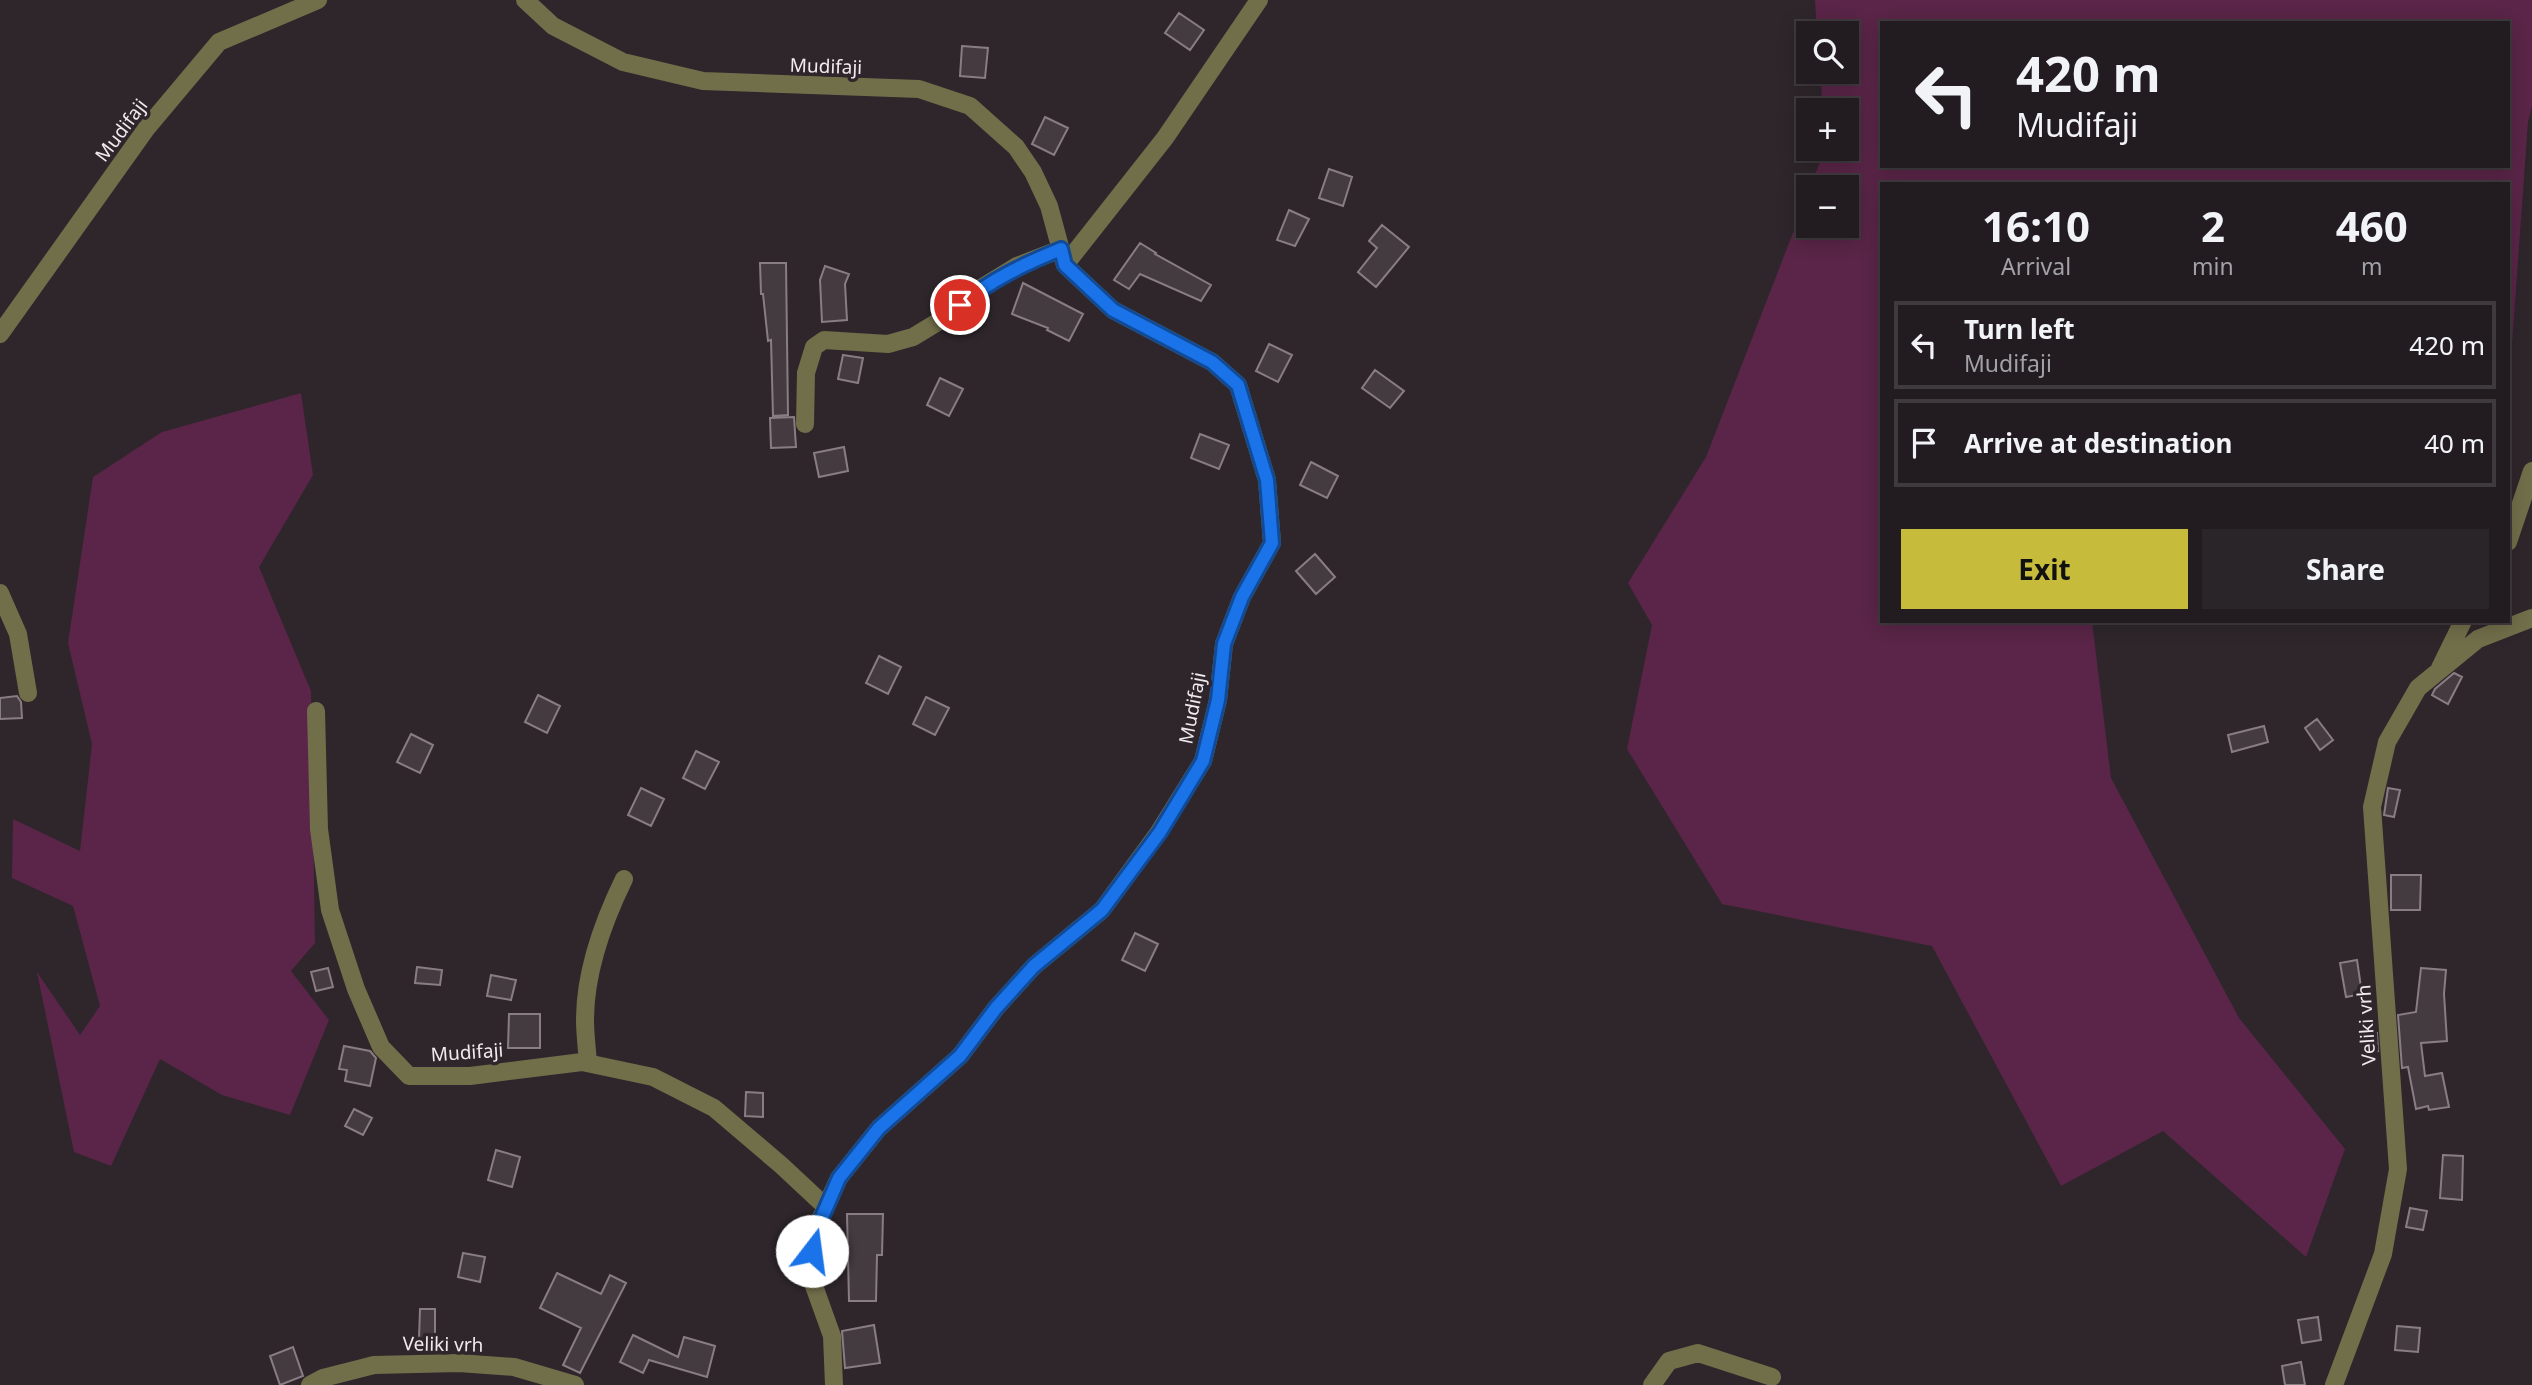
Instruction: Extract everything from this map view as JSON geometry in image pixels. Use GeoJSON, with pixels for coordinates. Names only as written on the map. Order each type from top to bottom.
{"type":"FeatureCollection","features":[{"type":"Feature","properties":{"kind":"street","name":"Mudifaji"},"geometry":{"type":"LineString","coordinates":[[0,334],[146,129],[219,43],[318,0]]}},
{"type":"Feature","properties":{"kind":"street","name":"Mudifaji"},"geometry":{"type":"LineString","coordinates":[[525,0],[553,26],[623,62],[704,81],[919,89],[970,106],[1016,147],[1033,172],[1049,206],[1063,257],[1113,310],[1212,362],[1238,385],[1267,480],[1272,543],[1242,597],[1224,644],[1218,700],[1203,761],[1160,832],[1102,910],[1034,966],[996,1008],[960,1056],[879,1128],[839,1178],[816,1231],[809,1272],[832,1335],[834,1385]]}},
{"type":"Feature","properties":{"kind":"street"},"geometry":{"type":"LineString","coordinates":[[805,424],[806,373],[814,347],[824,340],[888,344],[913,337],[942,320],[978,290],[1017,266],[1063,257],[1165,138],[1259,0]]}},
{"type":"Feature","properties":{"kind":"street"},"geometry":{"type":"LineString","coordinates":[[2510,536],[2532,471]]}},
{"type":"Feature","properties":{"kind":"street"},"geometry":{"type":"LineString","coordinates":[[0,593],[18,634],[28,693]]}},
{"type":"Feature","properties":{"kind":"street","name":"Veliki vrh"},"geometry":{"type":"LineString","coordinates":[[2334,1385],[2384,1254],[2398,1168],[2372,807],[2387,742],[2418,688],[2478,639],[2532,618]]}},
{"type":"Feature","properties":{"kind":"street","name":"Veliki vrh"},"geometry":{"type":"LineString","coordinates":[[2438,671],[2462,623]]}},
{"type":"Feature","properties":{"kind":"street","name":"Mudifaji"},"geometry":{"type":"LineString","coordinates":[[316,711],[319,829],[330,910],[356,989],[381,1048],[409,1076],[470,1076],[582,1062],[653,1077],[714,1108],[826,1207]]}},
{"type":"Feature","properties":{"kind":"street"},"geometry":{"type":"LineString","coordinates":[[588,1063],[585,1017],[592,969],[607,915],[624,879]]}},
{"type":"Feature","properties":{"kind":"street"},"geometry":{"type":"LineString","coordinates":[[1652,1385],[1669,1361],[1698,1353],[1772,1377]]}},
{"type":"Feature","properties":{"kind":"street","name":"Veliki vrh"},"geometry":{"type":"LineString","coordinates":[[310,1385],[323,1378],[374,1365],[458,1363],[514,1367],[575,1385]]}},
{"type":"Feature","properties":{"kind":"shaded area"},"geometry":{"type":"Polygon","coordinates":[[[1815,0],[2532,0],[2532,106],[2528,122],[2510,346],[2510,182],[1880,182],[1880,623],[2092,623],[2111,778],[2239,1018],[2345,1149],[2306,1257],[2163,1131],[2061,1186],[1932,946],[1722,904],[1627,749],[1652,625],[1628,583],[1706,457],[1796,225],[1796,238],[1859,238],[1859,175],[1815,175],[1820,161],[1859,161],[1859,98],[1822,98],[1821,84],[1859,84],[1859,21],[1816,21],[1815,0]]]}},
{"type":"Feature","properties":{"kind":"shaded area"},"geometry":{"type":"Polygon","coordinates":[[[301,393],[313,475],[259,567],[311,691],[315,943],[291,971],[329,1020],[290,1115],[222,1095],[160,1059],[111,1166],[74,1152],[37,972],[80,1035],[100,1006],[73,906],[12,878],[13,819],[80,851],[92,744],[68,643],[93,477],[162,432],[301,393]]]}},
{"type":"Feature","properties":{"kind":"building"},"geometry":{"type":"Polygon","coordinates":[[[1179,13],[1204,30],[1190,50],[1165,33],[1179,13]]]}},
{"type":"Feature","properties":{"kind":"building"},"geometry":{"type":"Polygon","coordinates":[[[962,46],[988,48],[985,78],[960,76],[962,46]]]}},
{"type":"Feature","properties":{"kind":"building"},"geometry":{"type":"Polygon","coordinates":[[[1045,117],[1068,128],[1054,155],[1032,144],[1045,117]]]}},
{"type":"Feature","properties":{"kind":"building"},"geometry":{"type":"Polygon","coordinates":[[[1329,169],[1352,177],[1343,206],[1319,198],[1329,169]]]}},
{"type":"Feature","properties":{"kind":"building"},"geometry":{"type":"Polygon","coordinates":[[[1289,210],[1309,219],[1295,246],[1277,240],[1289,210]]]}},
{"type":"Feature","properties":{"kind":"building"},"geometry":{"type":"Polygon","coordinates":[[[1382,225],[1409,247],[1376,287],[1358,272],[1377,248],[1369,241],[1382,225]]]}},
{"type":"Feature","properties":{"kind":"building"},"geometry":{"type":"Polygon","coordinates":[[[1140,243],[1211,285],[1201,301],[1140,274],[1129,289],[1114,280],[1140,243]]]}},
{"type":"Feature","properties":{"kind":"building"},"geometry":{"type":"Polygon","coordinates":[[[760,263],[786,263],[788,415],[773,416],[771,340],[768,341],[761,294],[760,263]]]}},
{"type":"Feature","properties":{"kind":"building"},"geometry":{"type":"Polygon","coordinates":[[[825,266],[849,274],[845,284],[847,320],[822,322],[820,280],[825,266]]]}},
{"type":"Feature","properties":{"kind":"building"},"geometry":{"type":"Polygon","coordinates":[[[1023,283],[1083,314],[1069,341],[1047,330],[1048,328],[1012,314],[1023,283]]]}},
{"type":"Feature","properties":{"kind":"building"},"geometry":{"type":"Polygon","coordinates":[[[1269,344],[1292,355],[1278,382],[1256,371],[1269,344]]]}},
{"type":"Feature","properties":{"kind":"building"},"geometry":{"type":"Polygon","coordinates":[[[843,355],[863,358],[858,383],[838,379],[843,355]]]}},
{"type":"Feature","properties":{"kind":"building"},"geometry":{"type":"Polygon","coordinates":[[[1375,370],[1404,391],[1390,408],[1362,388],[1375,370]]]}},
{"type":"Feature","properties":{"kind":"building"},"geometry":{"type":"Polygon","coordinates":[[[940,378],[963,389],[949,416],[927,405],[940,378]]]}},
{"type":"Feature","properties":{"kind":"building"},"geometry":{"type":"Polygon","coordinates":[[[794,417],[796,447],[771,448],[770,418],[794,417]]]}},
{"type":"Feature","properties":{"kind":"building"},"geometry":{"type":"Polygon","coordinates":[[[1200,434],[1229,445],[1219,469],[1191,458],[1200,434]]]}},
{"type":"Feature","properties":{"kind":"building"},"geometry":{"type":"Polygon","coordinates":[[[844,447],[848,471],[819,477],[814,453],[844,447]]]}},
{"type":"Feature","properties":{"kind":"building"},"geometry":{"type":"Polygon","coordinates":[[[1311,462],[1338,476],[1327,498],[1300,485],[1311,462]]]}},
{"type":"Feature","properties":{"kind":"building"},"geometry":{"type":"Polygon","coordinates":[[[1315,554],[1335,577],[1316,594],[1296,571],[1315,554]]]}},
{"type":"Feature","properties":{"kind":"building"},"geometry":{"type":"Polygon","coordinates":[[[879,656],[901,667],[888,694],[866,683],[879,656]]]}},
{"type":"Feature","properties":{"kind":"building"},"geometry":{"type":"Polygon","coordinates":[[[2454,673],[2462,677],[2448,704],[2432,695],[2435,689],[2454,673]]]}},
{"type":"Feature","properties":{"kind":"building"},"geometry":{"type":"Polygon","coordinates":[[[538,695],[560,706],[547,733],[525,722],[538,695]]]}},
{"type":"Feature","properties":{"kind":"building"},"geometry":{"type":"Polygon","coordinates":[[[17,696],[21,702],[22,718],[0,719],[0,698],[17,696]]]}},
{"type":"Feature","properties":{"kind":"building"},"geometry":{"type":"Polygon","coordinates":[[[926,697],[949,708],[935,735],[913,724],[926,697]]]}},
{"type":"Feature","properties":{"kind":"building"},"geometry":{"type":"Polygon","coordinates":[[[2317,719],[2333,740],[2320,750],[2305,728],[2317,719]]]}},
{"type":"Feature","properties":{"kind":"building"},"geometry":{"type":"Polygon","coordinates":[[[2264,726],[2268,742],[2232,752],[2228,735],[2264,726]]]}},
{"type":"Feature","properties":{"kind":"building"},"geometry":{"type":"Polygon","coordinates":[[[411,734],[433,745],[420,773],[397,762],[411,734]]]}},
{"type":"Feature","properties":{"kind":"building"},"geometry":{"type":"Polygon","coordinates":[[[696,751],[719,762],[705,789],[683,778],[696,751]]]}},
{"type":"Feature","properties":{"kind":"building"},"geometry":{"type":"Polygon","coordinates":[[[641,788],[664,799],[651,826],[628,815],[641,788]]]}},
{"type":"Feature","properties":{"kind":"building"},"geometry":{"type":"Polygon","coordinates":[[[2388,788],[2400,790],[2394,817],[2384,815],[2388,788]]]}},
{"type":"Feature","properties":{"kind":"building"},"geometry":{"type":"Polygon","coordinates":[[[2391,875],[2421,875],[2420,910],[2391,910],[2391,875]]]}},
{"type":"Feature","properties":{"kind":"building"},"geometry":{"type":"Polygon","coordinates":[[[1135,933],[1158,944],[1145,971],[1122,960],[1135,933]]]}},
{"type":"Feature","properties":{"kind":"building"},"geometry":{"type":"Polygon","coordinates":[[[2357,960],[2362,994],[2346,997],[2340,963],[2357,960]]]}},
{"type":"Feature","properties":{"kind":"building"},"geometry":{"type":"Polygon","coordinates":[[[417,967],[442,970],[440,985],[415,983],[417,967]]]}},
{"type":"Feature","properties":{"kind":"building"},"geometry":{"type":"Polygon","coordinates":[[[328,968],[333,987],[316,991],[311,972],[328,968]]]}},
{"type":"Feature","properties":{"kind":"building"},"geometry":{"type":"Polygon","coordinates":[[[2421,968],[2446,970],[2444,994],[2447,1041],[2421,1043],[2425,1076],[2442,1073],[2449,1107],[2429,1110],[2428,1106],[2416,1109],[2408,1067],[2402,1068],[2398,1015],[2416,1012],[2421,968]]]}},
{"type":"Feature","properties":{"kind":"building"},"geometry":{"type":"Polygon","coordinates":[[[491,975],[516,980],[511,1000],[487,996],[491,975]]]}},
{"type":"Feature","properties":{"kind":"building"},"geometry":{"type":"Polygon","coordinates":[[[509,1014],[540,1014],[540,1048],[508,1048],[509,1014]]]}},
{"type":"Feature","properties":{"kind":"building"},"geometry":{"type":"Polygon","coordinates":[[[2377,1033],[2378,1051],[2365,1052],[2365,1034],[2377,1033]]]}},
{"type":"Feature","properties":{"kind":"building"},"geometry":{"type":"Polygon","coordinates":[[[344,1046],[370,1051],[376,1058],[370,1086],[345,1081],[347,1070],[339,1069],[344,1046]]]}},
{"type":"Feature","properties":{"kind":"building"},"geometry":{"type":"Polygon","coordinates":[[[746,1092],[763,1093],[763,1117],[745,1116],[746,1092]]]}},
{"type":"Feature","properties":{"kind":"building"},"geometry":{"type":"Polygon","coordinates":[[[354,1109],[372,1118],[363,1135],[345,1126],[354,1109]]]}},
{"type":"Feature","properties":{"kind":"building"},"geometry":{"type":"Polygon","coordinates":[[[496,1150],[520,1157],[512,1187],[488,1180],[496,1150]]]}},
{"type":"Feature","properties":{"kind":"building"},"geometry":{"type":"Polygon","coordinates":[[[2443,1155],[2463,1156],[2462,1200],[2440,1198],[2443,1155]]]}},
{"type":"Feature","properties":{"kind":"building"},"geometry":{"type":"Polygon","coordinates":[[[2410,1208],[2427,1211],[2423,1230],[2406,1227],[2410,1208]]]}},
{"type":"Feature","properties":{"kind":"building"},"geometry":{"type":"Polygon","coordinates":[[[847,1214],[883,1214],[882,1255],[877,1255],[876,1301],[849,1301],[847,1214]]]}},
{"type":"Feature","properties":{"kind":"building"},"geometry":{"type":"Polygon","coordinates":[[[463,1253],[485,1257],[480,1282],[458,1277],[463,1253]]]}},
{"type":"Feature","properties":{"kind":"building"},"geometry":{"type":"Polygon","coordinates":[[[557,1273],[601,1294],[610,1275],[626,1283],[580,1373],[563,1365],[581,1328],[540,1308],[557,1273]]]}},
{"type":"Feature","properties":{"kind":"building"},"geometry":{"type":"Polygon","coordinates":[[[420,1309],[435,1309],[435,1339],[419,1339],[420,1309]]]}},
{"type":"Feature","properties":{"kind":"building"},"geometry":{"type":"Polygon","coordinates":[[[2318,1317],[2321,1340],[2302,1343],[2298,1320],[2318,1317]]]}},
{"type":"Feature","properties":{"kind":"building"},"geometry":{"type":"Polygon","coordinates":[[[874,1325],[880,1363],[845,1368],[842,1331],[874,1325]]]}},
{"type":"Feature","properties":{"kind":"building"},"geometry":{"type":"Polygon","coordinates":[[[2397,1326],[2420,1328],[2418,1352],[2395,1350],[2397,1326]]]}},
{"type":"Feature","properties":{"kind":"building"},"geometry":{"type":"Polygon","coordinates":[[[633,1335],[678,1357],[684,1337],[715,1346],[707,1377],[649,1360],[643,1373],[620,1362],[633,1335]]]}},
{"type":"Feature","properties":{"kind":"building"},"geometry":{"type":"Polygon","coordinates":[[[293,1347],[303,1376],[280,1385],[270,1356],[293,1347]]]}},
{"type":"Feature","properties":{"kind":"building"},"geometry":{"type":"Polygon","coordinates":[[[2301,1362],[2305,1385],[2285,1385],[2282,1366],[2301,1362]]]}},
{"type":"Feature","properties":{"kind":"route"},"geometry":{"type":"LineString","coordinates":[[812,1251],[816,1231],[839,1178],[879,1128],[960,1056],[996,1008],[1034,966],[1102,910],[1160,832],[1203,761],[1218,700],[1224,644],[1242,597],[1272,543],[1267,480],[1238,385],[1212,362],[1113,310],[1065,265],[1061,249],[1017,266],[978,290],[960,305]]}}]}
